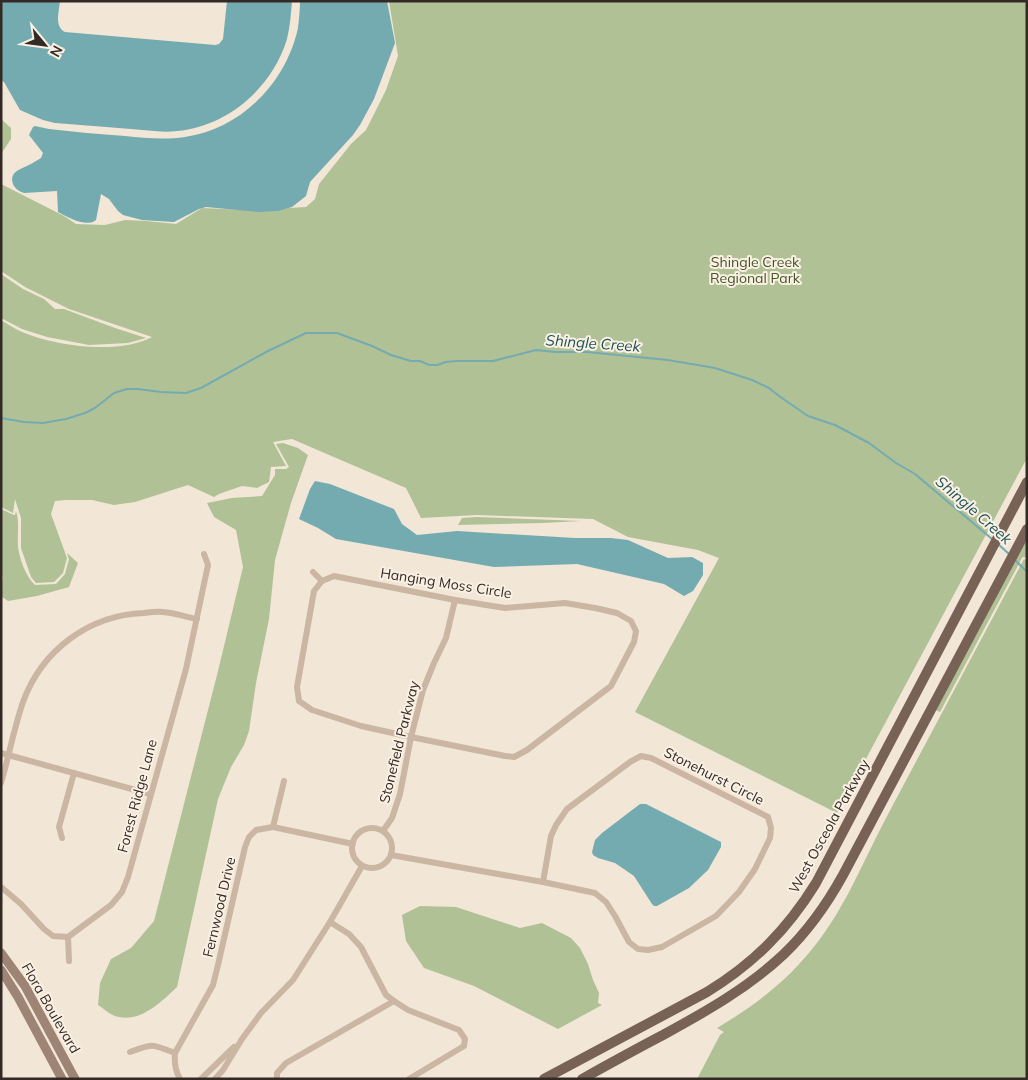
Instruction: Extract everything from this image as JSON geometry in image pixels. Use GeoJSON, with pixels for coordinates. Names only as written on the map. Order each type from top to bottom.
{"type":"FeatureCollection","features":[{"type":"Feature","properties":{"kind":"main road","name":"West Osceola Parkway"},"geometry":{"type":"LineString","coordinates":[[544,1079],[725,981],[762,951],[794,916],[816,882],[1027,482]]}},
{"type":"Feature","properties":{"kind":"main road"},"geometry":{"type":"LineString","coordinates":[[582,1079],[731,995],[770,967],[797,941],[817,917],[833,893],[1027,529]]}},
{"type":"Feature","properties":{"kind":"street","name":"Forest Ridge Lane"},"geometry":{"type":"LineString","coordinates":[[68,937],[111,905],[122,892],[128,877],[186,669],[208,565],[204,554]]}},
{"type":"Feature","properties":{"kind":"street"},"geometry":{"type":"LineString","coordinates":[[313,572],[322,581]]}},
{"type":"Feature","properties":{"kind":"street","name":"Hanging Moss Circle"},"geometry":{"type":"LineString","coordinates":[[334,576],[455,600],[505,608],[565,603],[617,613],[631,620],[636,631],[634,642],[610,686],[527,750],[514,757],[361,726],[312,710],[299,701],[297,687],[314,591],[322,581],[334,576]]}},
{"type":"Feature","properties":{"kind":"street","name":"Stonefield Parkway"},"geometry":{"type":"LineString","coordinates":[[383,831],[392,818],[400,794],[411,737],[423,690],[446,638],[455,600]]}},
{"type":"Feature","properties":{"kind":"street"},"geometry":{"type":"LineString","coordinates":[[1,783],[24,701],[36,676],[59,647],[76,634],[104,620],[132,613],[163,612],[197,619]]}},
{"type":"Feature","properties":{"kind":"street"},"geometry":{"type":"LineString","coordinates":[[1,754],[150,794]]}},
{"type":"Feature","properties":{"kind":"street","name":"Stonehurst Circle"},"geometry":{"type":"LineString","coordinates":[[391,855],[595,893],[606,902],[629,942],[638,949],[648,950],[662,947],[716,916],[738,892],[755,869],[770,838],[771,828],[768,817],[651,758],[640,756],[567,809],[551,836],[543,882]]}},
{"type":"Feature","properties":{"kind":"street"},"geometry":{"type":"LineString","coordinates":[[62,838],[59,827],[74,773]]}},
{"type":"Feature","properties":{"kind":"street"},"geometry":{"type":"LineString","coordinates":[[273,828],[284,781]]}},
{"type":"Feature","properties":{"kind":"street","name":"Fernwood Drive"},"geometry":{"type":"LineString","coordinates":[[175,1053],[213,986],[249,837],[256,830],[273,828],[352,844]]}},
{"type":"Feature","properties":{"kind":"street"},"geometry":{"type":"LineString","coordinates":[[366,829],[383,831],[392,842],[393,847],[388,862],[377,868],[362,866],[354,856],[352,844],[356,836],[366,829]]}},
{"type":"Feature","properties":{"kind":"street"},"geometry":{"type":"LineString","coordinates":[[215,1079],[261,1013],[293,980],[330,922],[362,866]]}},
{"type":"Feature","properties":{"kind":"street"},"geometry":{"type":"LineString","coordinates":[[1,887],[53,936],[68,937],[68,961]]}},
{"type":"Feature","properties":{"kind":"street"},"geometry":{"type":"LineString","coordinates":[[330,922],[349,934],[361,947],[386,994],[394,1001],[408,1010],[459,1030],[465,1039],[464,1046],[409,1079]]}},
{"type":"Feature","properties":{"kind":"street","name":"Flora Boulevard"},"geometry":{"type":"LineString","coordinates":[[1,953],[25,986],[75,1079]]}},
{"type":"Feature","properties":{"kind":"street","name":"Flora Boulevard"},"geometry":{"type":"LineString","coordinates":[[1,970],[14,989],[62,1079]]}},
{"type":"Feature","properties":{"kind":"street"},"geometry":{"type":"LineString","coordinates":[[277,1079],[278,1073],[286,1063],[394,1001]]}},
{"type":"Feature","properties":{"kind":"street"},"geometry":{"type":"LineString","coordinates":[[38,1033],[47,1027]]}},
{"type":"Feature","properties":{"kind":"street"},"geometry":{"type":"LineString","coordinates":[[201,1079],[242,1039]]}},
{"type":"Feature","properties":{"kind":"street"},"geometry":{"type":"LineString","coordinates":[[130,1052],[148,1045],[175,1053],[174,1063],[180,1079]]}},
{"type":"Feature","properties":{"kind":"green space","name":"Shingle Creek Regional Park"},"geometry":{"type":"Polygon","coordinates":[[[389,1],[1027,1],[1027,458],[837,813],[635,712],[719,558],[698,550],[628,537],[593,519],[477,515],[421,518],[406,488],[292,439],[273,442],[286,466],[271,467],[269,482],[257,488],[242,486],[214,497],[188,485],[135,502],[114,505],[92,500],[55,501],[51,514],[67,558],[63,573],[54,582],[36,583],[31,577],[21,548],[21,518],[15,499],[13,513],[1,507],[1,320],[19,331],[36,337],[69,344],[105,347],[122,346],[138,343],[152,337],[69,309],[25,287],[1,271],[1,184],[76,224],[105,225],[125,220],[176,224],[202,208],[267,211],[306,207],[315,199],[319,184],[351,144],[366,130],[386,90],[398,56],[389,1]]]}},
{"type":"Feature","properties":{"kind":"green space"},"geometry":{"type":"Polygon","coordinates":[[[1,119],[11,128],[11,139],[1,154],[1,119]]]}},
{"type":"Feature","properties":{"kind":"green space"},"geometry":{"type":"Polygon","coordinates":[[[1,274],[23,289],[44,299],[55,309],[64,309],[146,338],[128,343],[89,345],[47,337],[22,329],[1,318],[1,274]]]}},
{"type":"Feature","properties":{"kind":"green space"},"geometry":{"type":"Polygon","coordinates":[[[283,443],[298,448],[308,455],[291,503],[275,560],[269,619],[256,683],[249,731],[218,799],[177,987],[157,1005],[141,1014],[124,1018],[115,1016],[98,1005],[100,983],[111,959],[131,948],[154,921],[243,567],[236,530],[214,517],[207,503],[232,498],[262,496],[275,475],[275,469],[286,469],[289,467],[276,444],[283,443]]]}},
{"type":"Feature","properties":{"kind":"green space"},"geometry":{"type":"Polygon","coordinates":[[[1,509],[14,515],[16,511],[20,556],[32,582],[35,585],[56,584],[65,574],[69,559],[67,553],[78,563],[69,587],[37,596],[8,601],[1,596],[1,581],[3,578],[1,571],[1,509]]]}},
{"type":"Feature","properties":{"kind":"green space"},"geometry":{"type":"Polygon","coordinates":[[[462,518],[581,521],[458,525],[462,518]]]}},
{"type":"Feature","properties":{"kind":"green space"},"geometry":{"type":"Polygon","coordinates":[[[1027,536],[1027,558],[1022,558],[940,712],[935,710],[1027,536]]]}},
{"type":"Feature","properties":{"kind":"green space"},"geometry":{"type":"Polygon","coordinates":[[[1024,559],[1027,561],[1027,1079],[697,1079],[720,1035],[724,1032],[717,1028],[754,1004],[777,986],[798,966],[831,923],[1024,559]]]}},
{"type":"Feature","properties":{"kind":"green space"},"geometry":{"type":"Polygon","coordinates":[[[420,906],[456,907],[520,928],[542,923],[571,938],[580,948],[588,964],[599,993],[598,1003],[602,1005],[558,1029],[474,986],[424,968],[406,941],[402,915],[420,906]]]}},
{"type":"Feature","properties":{"kind":"water"},"geometry":{"type":"Polygon","coordinates":[[[1,1],[60,1],[58,22],[65,32],[215,45],[219,44],[223,39],[227,1],[292,1],[287,39],[271,73],[259,88],[230,113],[214,121],[196,128],[166,132],[55,123],[20,110],[1,80],[1,1]]]}},
{"type":"Feature","properties":{"kind":"water"},"geometry":{"type":"Polygon","coordinates":[[[300,1],[387,1],[395,43],[374,99],[360,125],[310,182],[306,196],[292,207],[278,211],[260,212],[206,207],[174,222],[142,220],[123,215],[109,199],[101,194],[96,220],[88,223],[77,221],[58,212],[57,191],[24,193],[14,186],[12,177],[14,174],[19,169],[41,158],[43,153],[29,135],[35,126],[87,133],[170,138],[185,137],[205,132],[225,124],[258,100],[272,85],[283,67],[292,48],[298,28],[300,1]]]}},
{"type":"Feature","properties":{"kind":"water"},"geometry":{"type":"Polygon","coordinates":[[[315,481],[330,484],[394,509],[402,524],[417,535],[457,531],[628,540],[668,558],[692,557],[703,563],[703,575],[693,591],[684,596],[664,584],[577,564],[494,567],[336,539],[299,519],[310,489],[315,481]]]}},
{"type":"Feature","properties":{"kind":"water"},"geometry":{"type":"Polygon","coordinates":[[[640,804],[646,804],[721,842],[721,847],[708,870],[689,888],[657,906],[652,904],[634,876],[615,863],[598,858],[592,852],[595,840],[602,833],[640,804]]]}},
{"type":"Feature","properties":{"kind":"waterway","name":"Shingle Creek"},"geometry":{"type":"LineString","coordinates":[[1,418],[43,423],[66,419],[85,413],[95,408],[114,393],[127,389],[186,393],[201,388],[268,351],[306,333],[337,333],[391,355],[411,361],[420,361],[429,365],[456,361],[493,361],[536,350],[587,352],[668,360],[715,368],[752,380],[769,388],[808,416],[835,425],[869,443],[915,474],[992,539]]}},
{"type":"Feature","properties":{"kind":"waterway","name":"Shingle Creek"},"geometry":{"type":"LineString","coordinates":[[998,544],[1009,554]]}},
{"type":"Feature","properties":{"kind":"waterway","name":"Shingle Creek"},"geometry":{"type":"LineString","coordinates":[[1014,559],[1027,572]]}}]}
